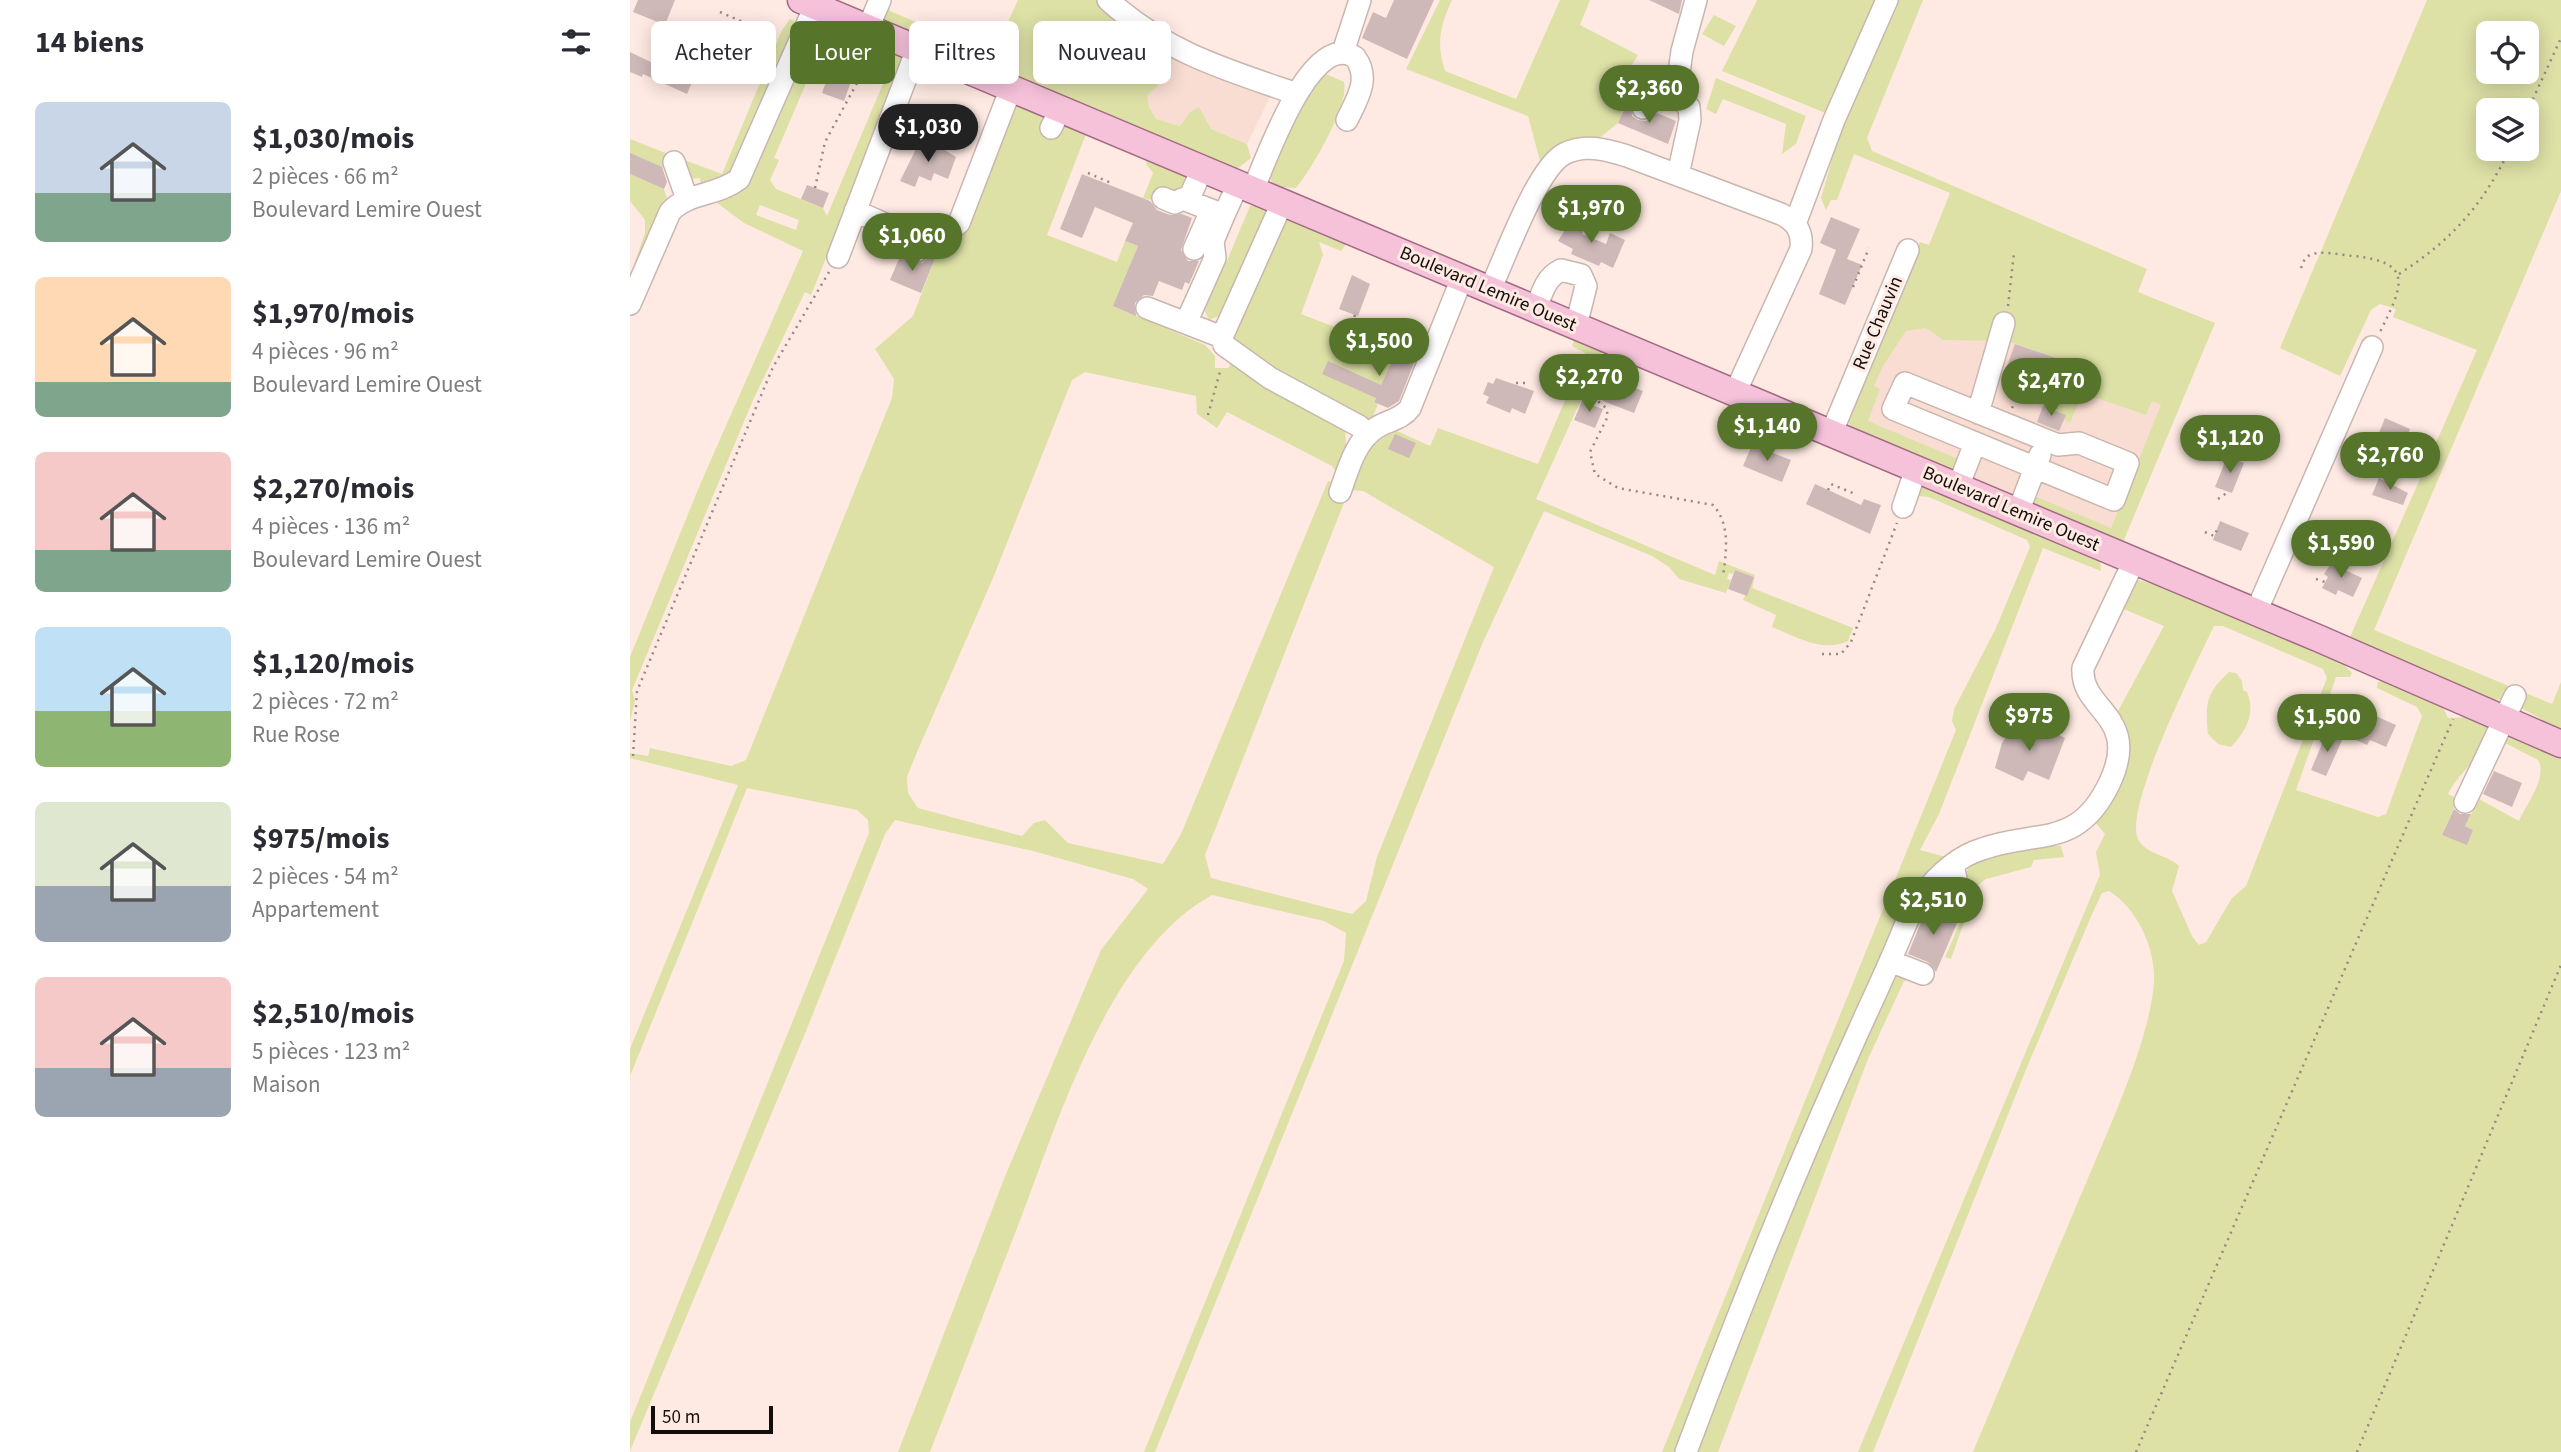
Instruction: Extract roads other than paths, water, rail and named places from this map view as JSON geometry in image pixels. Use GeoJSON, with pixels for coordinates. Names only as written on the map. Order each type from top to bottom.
{"type":"FeatureCollection","features":[{"type":"Feature","properties":{"kind":"main road","name":"Boulevard Lemire Ouest"},"geometry":{"type":"LineString","coordinates":[[808,3],[851,21]]}},
{"type":"Feature","properties":{"kind":"main road","name":"Boulevard Lemire Ouest"},"geometry":{"type":"LineString","coordinates":[[1002,84],[1055,118],[1246,187],[2462,700],[2509,707],[2561,744]]}},
{"type":"Feature","properties":{"kind":"street"},"geometry":{"type":"LineString","coordinates":[[871,21],[880,0]]}},
{"type":"Feature","properties":{"kind":"street"},"geometry":{"type":"LineString","coordinates":[[1108,0],[1130,20],[1193,58],[1297,94]]}},
{"type":"Feature","properties":{"kind":"street"},"geometry":{"type":"LineString","coordinates":[[1343,52],[1360,0]]}},
{"type":"Feature","properties":{"kind":"street"},"geometry":{"type":"LineString","coordinates":[[1676,95],[1682,51],[1696,0]]}},
{"type":"Feature","properties":{"kind":"street"},"geometry":{"type":"LineString","coordinates":[[1795,224],[1834,120],[1887,0]]}},
{"type":"Feature","properties":{"kind":"street"},"geometry":{"type":"LineString","coordinates":[[630,304],[661,227],[679,202],[717,191],[739,178],[808,3]]}},
{"type":"Feature","properties":{"kind":"street"},"geometry":{"type":"LineString","coordinates":[[1194,249],[1217,213],[1246,187],[1297,94],[1323,58],[1343,52],[1355,57],[1363,72],[1360,92],[1347,120]]}},
{"type":"Feature","properties":{"kind":"street"},"geometry":{"type":"LineString","coordinates":[[838,257],[909,70]]}},
{"type":"Feature","properties":{"kind":"street"},"geometry":{"type":"LineString","coordinates":[[855,211],[920,246],[940,238],[959,223],[1012,88]]}},
{"type":"Feature","properties":{"kind":"street"},"geometry":{"type":"LineString","coordinates":[[1643,108],[1661,93],[1676,95],[1689,107],[1690,120],[1678,175]]}},
{"type":"Feature","properties":{"kind":"street"},"geometry":{"type":"LineString","coordinates":[[1490,290],[1535,191],[1546,171],[1564,154],[1588,148],[1605,150],[1781,214],[1795,224],[1800,232],[1801,248],[1735,393]]}},
{"type":"Feature","properties":{"kind":"street"},"geometry":{"type":"LineString","coordinates":[[674,162],[687,199]]}},
{"type":"Feature","properties":{"kind":"street"},"geometry":{"type":"LineString","coordinates":[[1188,201],[1202,169]]}},
{"type":"Feature","properties":{"kind":"street"},"geometry":{"type":"LineString","coordinates":[[1163,198],[1175,203],[1182,199],[1217,213]]}},
{"type":"Feature","properties":{"kind":"street"},"geometry":{"type":"LineString","coordinates":[[1225,342],[1282,202]]}},
{"type":"Feature","properties":{"kind":"street"},"geometry":{"type":"LineString","coordinates":[[1186,323],[1215,258],[1213,241],[1217,213]]}},
{"type":"Feature","properties":{"kind":"street","name":"Rue Chauvin"},"geometry":{"type":"LineString","coordinates":[[1831,434],[1908,250]]}},
{"type":"Feature","properties":{"kind":"street"},"geometry":{"type":"LineString","coordinates":[[1536,309],[1547,280],[1553,273],[1561,270],[1581,275],[1586,286],[1576,326]]}},
{"type":"Feature","properties":{"kind":"street"},"geometry":{"type":"LineString","coordinates":[[1340,492],[1356,451],[1367,435],[1383,424],[1401,417],[1410,408],[1462,278]]}},
{"type":"Feature","properties":{"kind":"street"},"geometry":{"type":"LineString","coordinates":[[1147,309],[1186,323],[1225,342],[1270,378],[1359,426],[1367,435]]}},
{"type":"Feature","properties":{"kind":"street"},"geometry":{"type":"LineString","coordinates":[[1978,413],[2004,323]]}},
{"type":"Feature","properties":{"kind":"street"},"geometry":{"type":"LineString","coordinates":[[2256,612],[2372,347]]}},
{"type":"Feature","properties":{"kind":"street"},"geometry":{"type":"LineString","coordinates":[[1905,383],[1978,413],[2057,445],[2079,443],[2129,463],[2113,500],[1893,409],[1905,383]]}},
{"type":"Feature","properties":{"kind":"street"},"geometry":{"type":"LineString","coordinates":[[2018,512],[2046,440]]}},
{"type":"Feature","properties":{"kind":"street"},"geometry":{"type":"LineString","coordinates":[[1958,487],[1975,443]]}},
{"type":"Feature","properties":{"kind":"street"},"geometry":{"type":"LineString","coordinates":[[1903,507],[1916,469]]}},
{"type":"Feature","properties":{"kind":"street"},"geometry":{"type":"LineString","coordinates":[[1686,1452],[1759,1267],[1890,961],[1919,900],[1953,864],[1982,848],[2059,834],[2074,827],[2086,817],[2110,781],[2119,744],[2116,729],[2082,680],[2083,668],[2134,561]]}},
{"type":"Feature","properties":{"kind":"street"},"geometry":{"type":"LineString","coordinates":[[2465,802],[2509,707]]}},
{"type":"Feature","properties":{"kind":"street"},"geometry":{"type":"LineString","coordinates":[[1952,910],[1957,884],[1953,864]]}},
{"type":"Feature","properties":{"kind":"street"},"geometry":{"type":"LineString","coordinates":[[1890,961],[1923,974]]}}]}
